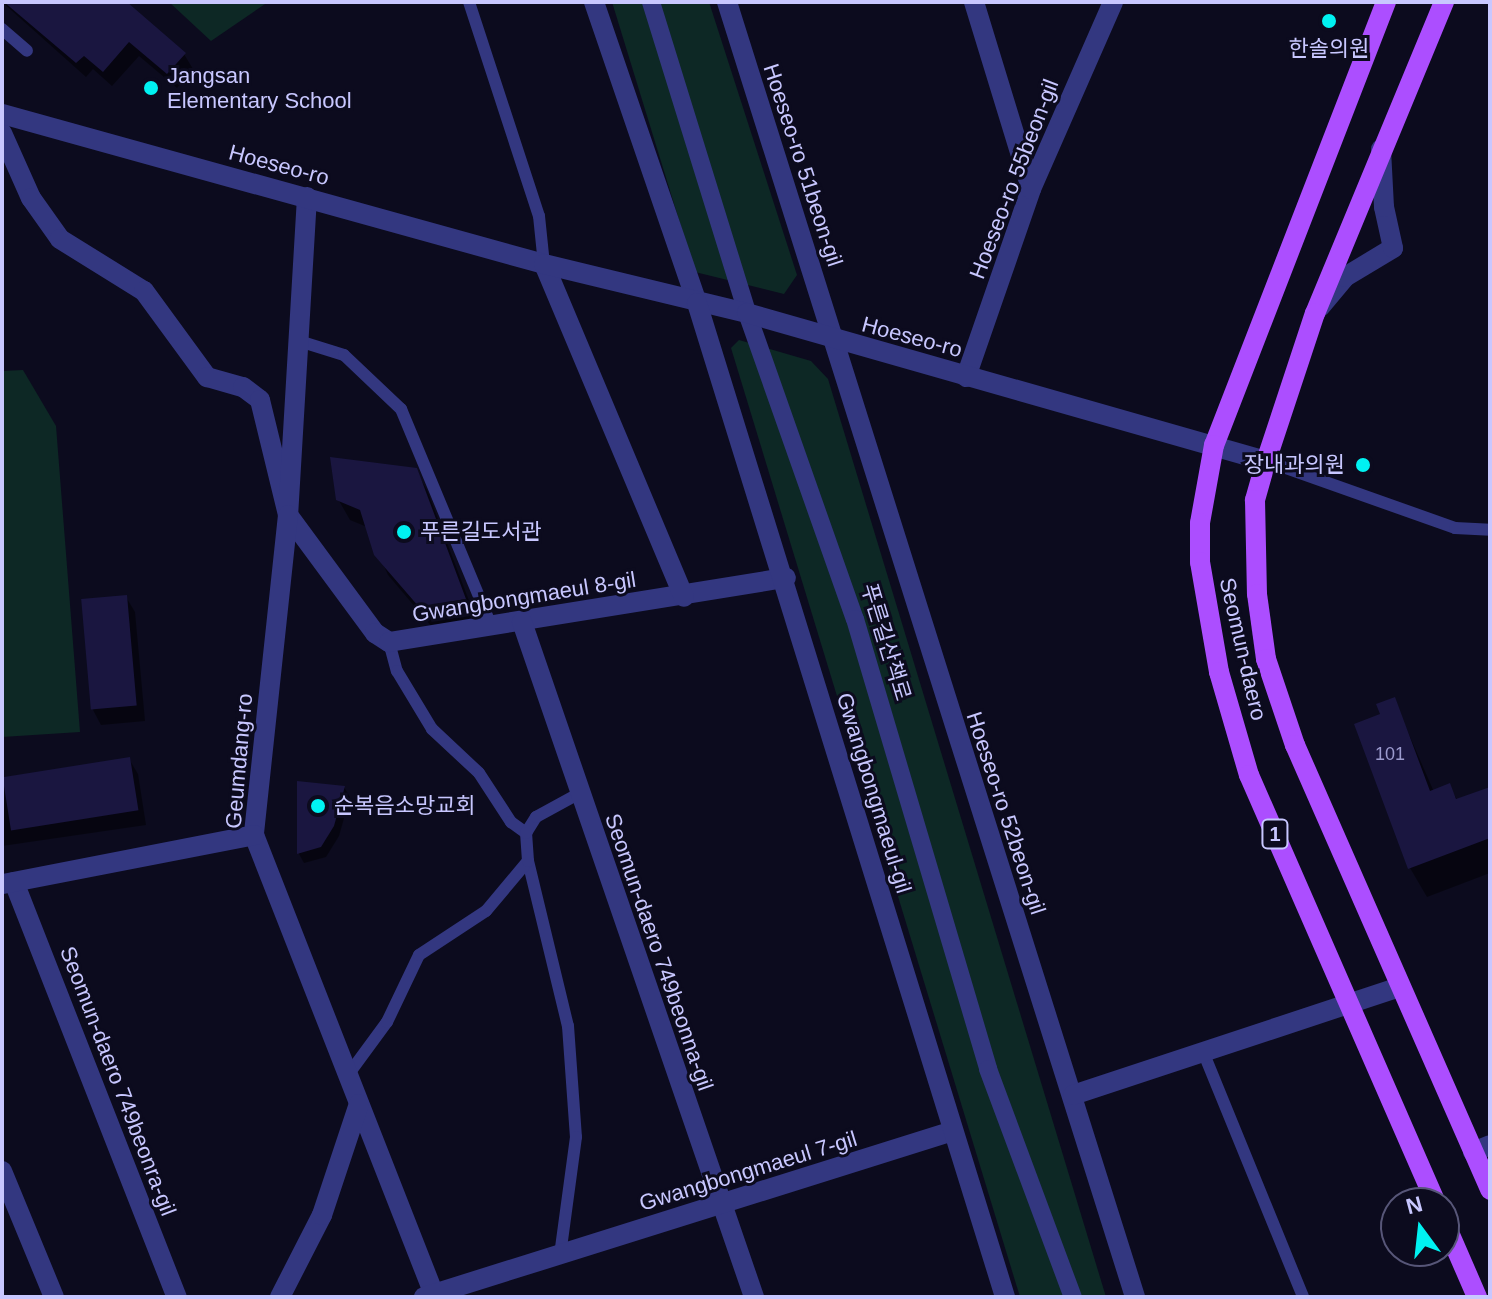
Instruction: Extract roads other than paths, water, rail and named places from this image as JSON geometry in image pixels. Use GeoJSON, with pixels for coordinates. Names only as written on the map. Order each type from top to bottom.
{"type":"FeatureCollection","features":[{"type":"Feature","properties":{"kind":"main road","name":"Seomun-daero"},"geometry":{"type":"LineString","coordinates":[[1386,2],[1214,445],[1200,523],[1200,562],[1219,672],[1249,775],[1429,1187]]}},
{"type":"Feature","properties":{"kind":"main road","name":"Seomun-daero"},"geometry":{"type":"LineString","coordinates":[[1444,2],[1315,313],[1266,461],[1255,500],[1257,594],[1266,659],[1295,745],[1400,987],[1481,1148],[1490,1190]]}},
{"type":"Feature","properties":{"kind":"main road"},"geometry":{"type":"LineString","coordinates":[[1460,1258],[1477,1297]]}},
{"type":"Feature","properties":{"kind":"street","name":"Gwangbongmaeul-gil"},"geometry":{"type":"LineString","coordinates":[[594,2],[697,303],[786,578],[950,1132],[1005,1297]]}},
{"type":"Feature","properties":{"kind":"street","name":"푸른길산책로"},"geometry":{"type":"LineString","coordinates":[[651,2],[747,313],[855,619],[988,1069],[1073,1297]]}},
{"type":"Feature","properties":{"kind":"street","name":"Hoeseo-ro 51beon-gil"},"geometry":{"type":"LineString","coordinates":[[727,2],[837,342]]}},
{"type":"Feature","properties":{"kind":"street"},"geometry":{"type":"LineString","coordinates":[[974,2],[1031,189]]}},
{"type":"Feature","properties":{"kind":"street","name":"Hoeseo-ro 55beon-gil"},"geometry":{"type":"LineString","coordinates":[[966,377],[1031,189],[1113,2]]}},
{"type":"Feature","properties":{"kind":"street","name":"Hoeseo-ro"},"geometry":{"type":"LineString","coordinates":[[2,114],[544,264],[747,313],[837,342],[1266,461]]}},
{"type":"Feature","properties":{"kind":"street"},"geometry":{"type":"LineString","coordinates":[[2,133],[31,198],[60,239],[144,291],[207,377],[243,387],[260,400],[288,515],[382,637]]}},
{"type":"Feature","properties":{"kind":"street"},"geometry":{"type":"LineString","coordinates":[[1315,313],[1345,277],[1393,248],[1384,207],[1381,148]]}},
{"type":"Feature","properties":{"kind":"street","name":"Geumdang-ro"},"geometry":{"type":"LineString","coordinates":[[307,197],[288,515],[254,835],[431,1296]]}},
{"type":"Feature","properties":{"kind":"street"},"geometry":{"type":"LineString","coordinates":[[544,264],[684,597]]}},
{"type":"Feature","properties":{"kind":"street","name":"Hoeseo-ro 52beon-gil"},"geometry":{"type":"LineString","coordinates":[[837,342],[926,645],[1073,1095],[1135,1297]]}},
{"type":"Feature","properties":{"kind":"street","name":"Gwangbongmaeul 8-gil"},"geometry":{"type":"LineString","coordinates":[[382,637],[522,622],[786,578]]}},
{"type":"Feature","properties":{"kind":"street","name":"Seomun-daero 749beonna-gil"},"geometry":{"type":"LineString","coordinates":[[522,622],[754,1297]]}},
{"type":"Feature","properties":{"kind":"street"},"geometry":{"type":"LineString","coordinates":[[8,883],[254,835]]}},
{"type":"Feature","properties":{"kind":"street","name":"Seomun-daero 749beonra-gil"},"geometry":{"type":"LineString","coordinates":[[8,883],[177,1297]]}},
{"type":"Feature","properties":{"kind":"street"},"geometry":{"type":"LineString","coordinates":[[1073,1095],[1400,987]]}},
{"type":"Feature","properties":{"kind":"street"},"geometry":{"type":"LineString","coordinates":[[280,1297],[322,1215],[359,1104]]}},
{"type":"Feature","properties":{"kind":"street","name":"Gwangbongmaeul 7-gil"},"geometry":{"type":"LineString","coordinates":[[431,1296],[950,1132]]}},
{"type":"Feature","properties":{"kind":"street"},"geometry":{"type":"LineString","coordinates":[[2,1171],[54,1297]]}},
{"type":"Feature","properties":{"kind":"lane"},"geometry":{"type":"LineString","coordinates":[[469,2],[539,216],[544,264]]}},
{"type":"Feature","properties":{"kind":"lane"},"geometry":{"type":"LineString","coordinates":[[3,32],[27,51]]}},
{"type":"Feature","properties":{"kind":"lane"},"geometry":{"type":"LineString","coordinates":[[299,341],[344,355],[401,409],[491,625]]}},
{"type":"Feature","properties":{"kind":"lane"},"geometry":{"type":"LineString","coordinates":[[1266,461],[1455,528],[1490,530]]}},
{"type":"Feature","properties":{"kind":"lane"},"geometry":{"type":"LineString","coordinates":[[382,637],[397,671],[432,729],[479,773],[511,822],[526,833]]}},
{"type":"Feature","properties":{"kind":"lane"},"geometry":{"type":"LineString","coordinates":[[560,1255],[576,1137],[571,1068],[557,963],[528,879],[526,833],[536,817],[580,793]]}},
{"type":"Feature","properties":{"kind":"lane"},"geometry":{"type":"LineString","coordinates":[[348,1075],[387,1022],[419,955],[486,911],[528,861]]}},
{"type":"Feature","properties":{"kind":"lane"},"geometry":{"type":"LineString","coordinates":[[1204,1054],[1303,1297]]}},
{"type":"Feature","properties":{"kind":"place","name":"한솔의원"},"geometry":{"type":"Point","coordinates":[1329,21]}},
{"type":"Feature","properties":{"kind":"place","name":"Jangsan Elementary School"},"geometry":{"type":"Point","coordinates":[151,88]}},
{"type":"Feature","properties":{"kind":"place","name":"장내과의원"},"geometry":{"type":"Point","coordinates":[1363,465]}},
{"type":"Feature","properties":{"kind":"place","name":"푸른길도서관"},"geometry":{"type":"Point","coordinates":[404,532]}},
{"type":"Feature","properties":{"kind":"place","name":"순복음소망교회"},"geometry":{"type":"Point","coordinates":[318,806]}}]}
